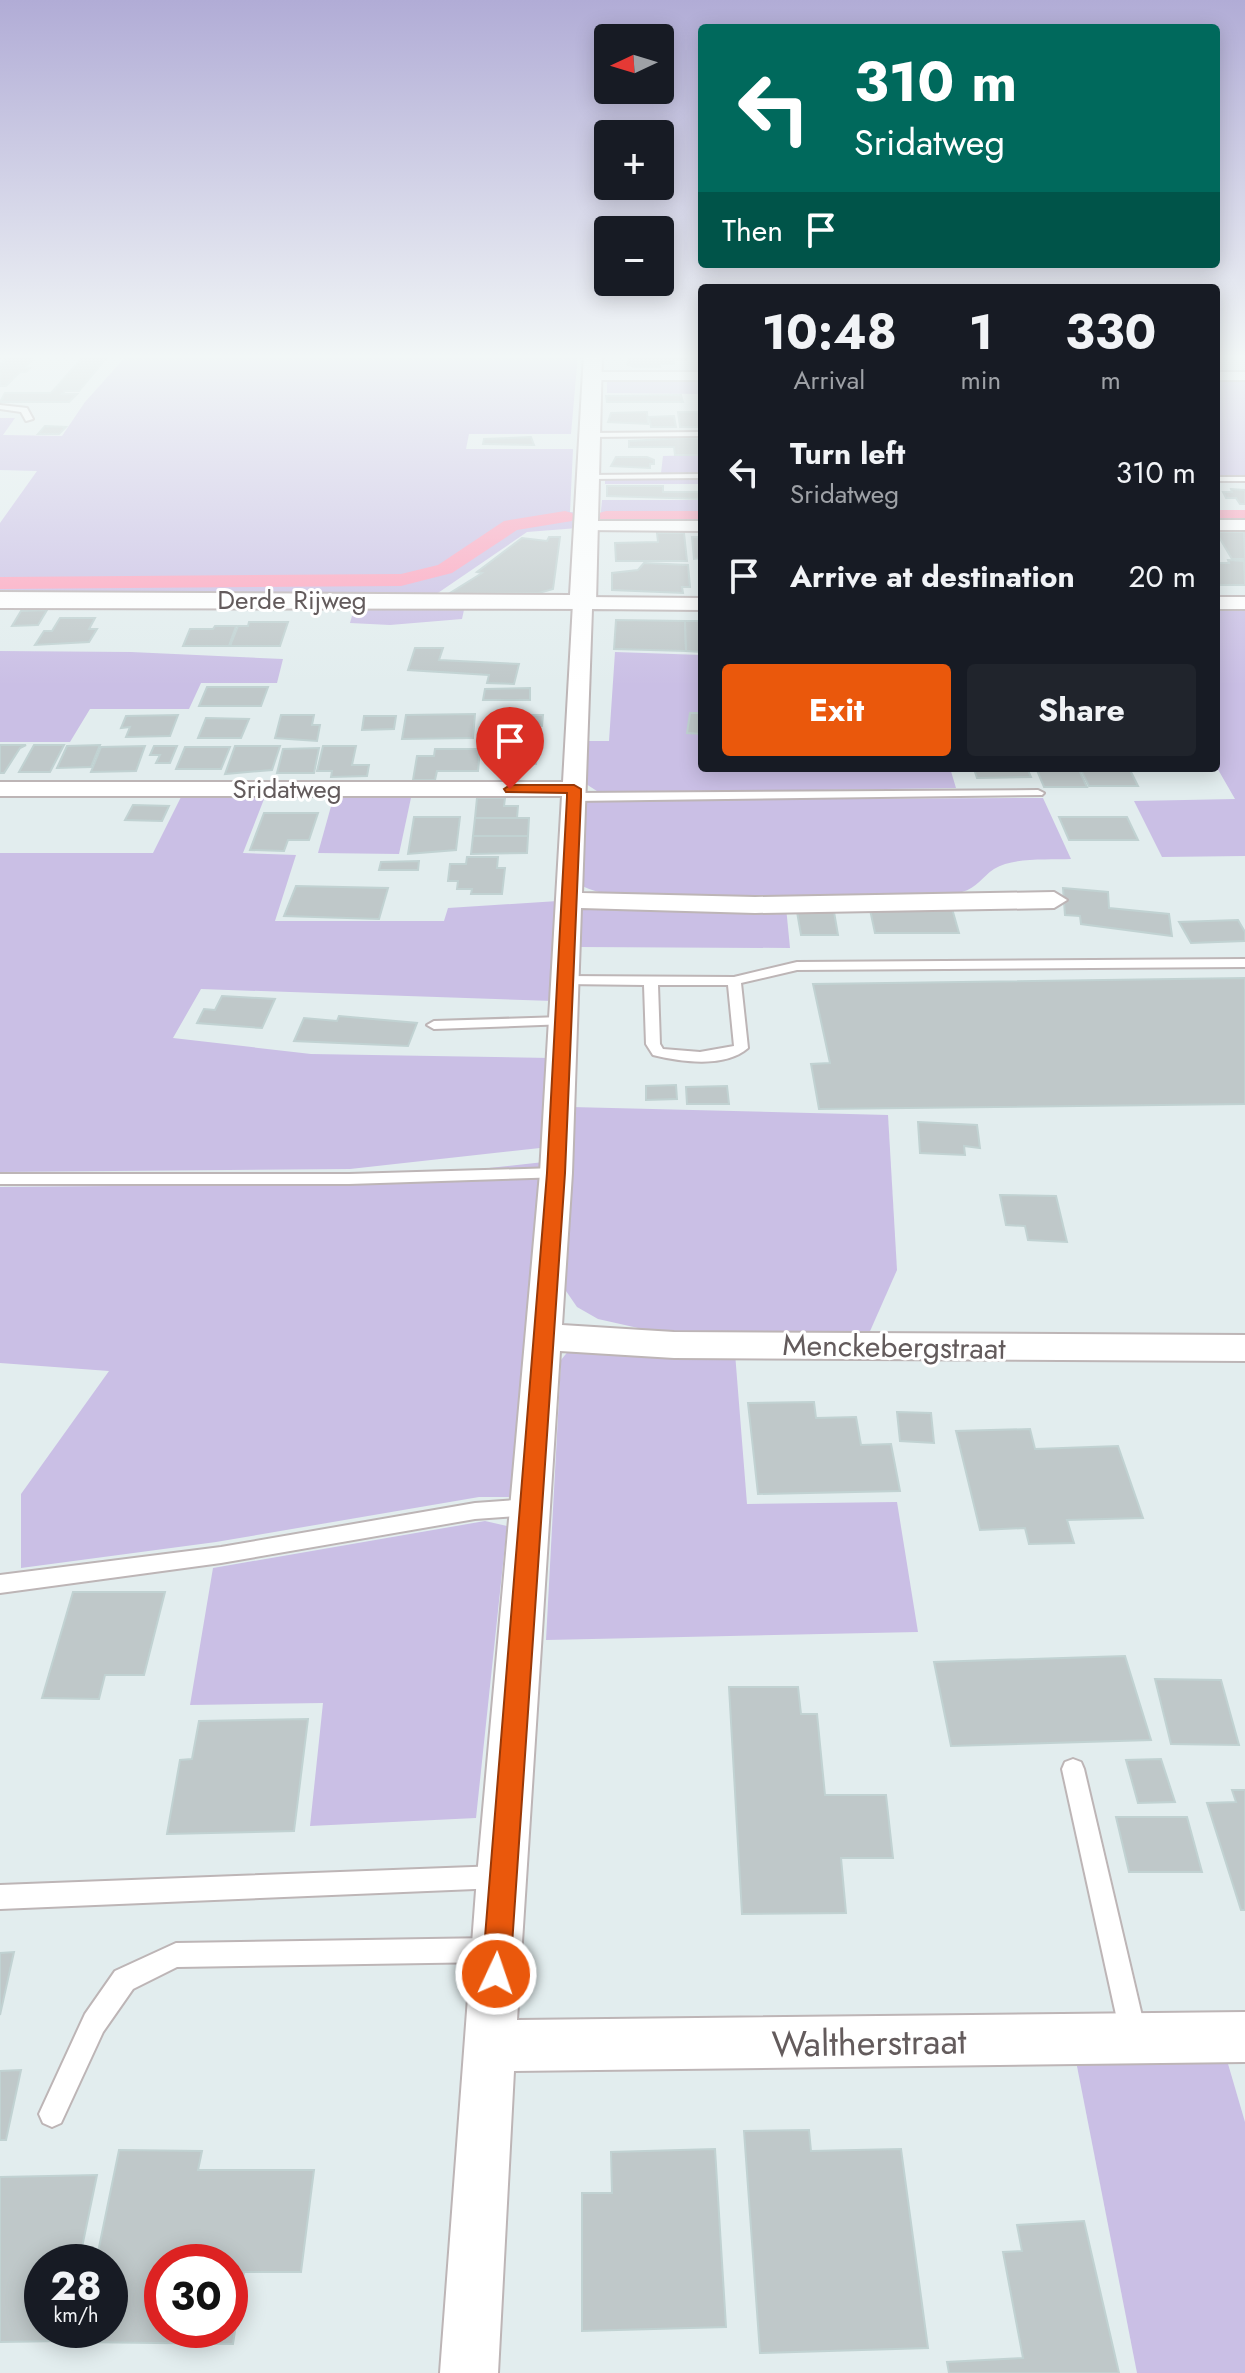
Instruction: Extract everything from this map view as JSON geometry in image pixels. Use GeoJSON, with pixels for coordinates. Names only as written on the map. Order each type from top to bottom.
{"type":"FeatureCollection","features":[{"type":"Feature","properties":{"kind":"street"},"geometry":{"type":"LineString","coordinates":[[469,2373],[501,1877],[556,1173],[589,465]]}},
{"type":"Feature","properties":{"kind":"street"},"geometry":{"type":"LineString","coordinates":[[1220,525],[1245,525]]}},
{"type":"Feature","properties":{"kind":"street"},"geometry":{"type":"LineString","coordinates":[[587,526],[698,526]]}},
{"type":"Feature","properties":{"kind":"street","name":"Derde Rijweg"},"geometry":{"type":"LineString","coordinates":[[0,600],[583,603]]}},
{"type":"Feature","properties":{"kind":"street"},"geometry":{"type":"LineString","coordinates":[[583,603],[698,604]]}},
{"type":"Feature","properties":{"kind":"street"},"geometry":{"type":"LineString","coordinates":[[1220,603],[1245,603]]}},
{"type":"Feature","properties":{"kind":"street","name":"Sridatweg"},"geometry":{"type":"LineString","coordinates":[[0,789],[574,793]]}},
{"type":"Feature","properties":{"kind":"street"},"geometry":{"type":"LineString","coordinates":[[568,900],[755,905],[1054,900]]}},
{"type":"Feature","properties":{"kind":"street","name":"Menckebergstraat"},"geometry":{"type":"LineString","coordinates":[[544,1337],[674,1345],[1245,1348]]}},
{"type":"Feature","properties":{"kind":"street","name":"Waltherstraat"},"geometry":{"type":"LineString","coordinates":[[492,2046],[1245,2037]]}},
{"type":"Feature","properties":{"kind":"lane"},"geometry":{"type":"LineString","coordinates":[[588,477],[698,476]]}},
{"type":"Feature","properties":{"kind":"lane"},"geometry":{"type":"LineString","coordinates":[[1220,479],[1245,479]]}},
{"type":"Feature","properties":{"kind":"lane"},"geometry":{"type":"LineString","coordinates":[[574,793],[1038,793]]}},
{"type":"Feature","properties":{"kind":"lane"},"geometry":{"type":"LineString","coordinates":[[564,980],[734,981],[797,966],[1245,963]]}},
{"type":"Feature","properties":{"kind":"lane"},"geometry":{"type":"LineString","coordinates":[[651,982],[653,1044],[658,1052],[675,1057],[733,1053],[741,1048],[734,981]]}},
{"type":"Feature","properties":{"kind":"lane"},"geometry":{"type":"LineString","coordinates":[[434,1025],[562,1021]]}},
{"type":"Feature","properties":{"kind":"lane"},"geometry":{"type":"LineString","coordinates":[[0,1179],[349,1179],[556,1173]]}},
{"type":"Feature","properties":{"kind":"lane"},"geometry":{"type":"LineString","coordinates":[[0,1584],[221,1555],[475,1511],[532,1507]]}},
{"type":"Feature","properties":{"kind":"lane"},"geometry":{"type":"LineString","coordinates":[[1073,1769],[1135,2038]]}},
{"type":"Feature","properties":{"kind":"lane"},"geometry":{"type":"LineString","coordinates":[[0,1897],[501,1877]]}},
{"type":"Feature","properties":{"kind":"lane"},"geometry":{"type":"LineString","coordinates":[[52,2114],[94,2023],[124,1980],[176,1955],[497,1950]]}},
{"type":"Feature","properties":{"kind":"shaded area"},"geometry":{"type":"Polygon","coordinates":[[[0,465],[572,465],[570,512],[579,513],[578,528],[527,532],[432,597],[0,596],[0,523],[37,471],[0,470],[0,465]]]}},
{"type":"Feature","properties":{"kind":"shaded area"},"geometry":{"type":"Polygon","coordinates":[[[662,465],[698,465],[698,484],[605,484],[605,473],[661,473],[662,465]]]}},
{"type":"Feature","properties":{"kind":"shaded area"},"geometry":{"type":"Polygon","coordinates":[[[1220,465],[1245,465],[1245,477],[1220,477],[1220,465]]]}},
{"type":"Feature","properties":{"kind":"shaded area"},"geometry":{"type":"Polygon","coordinates":[[[602,500],[698,500],[698,524],[606,524],[600,521],[602,500]]]}},
{"type":"Feature","properties":{"kind":"shaded area"},"geometry":{"type":"Polygon","coordinates":[[[355,605],[465,605],[462,619],[390,625],[350,623],[355,605]]]}},
{"type":"Feature","properties":{"kind":"shaded area"},"geometry":{"type":"Polygon","coordinates":[[[1220,606],[1245,606],[1245,856],[1162,857],[1134,801],[1235,799],[1219,772],[1220,606]]]}},
{"type":"Feature","properties":{"kind":"shaded area"},"geometry":{"type":"Polygon","coordinates":[[[0,651],[131,652],[283,659],[277,683],[201,683],[189,709],[90,709],[70,742],[0,742],[0,651]]]}},
{"type":"Feature","properties":{"kind":"shaded area"},"geometry":{"type":"Polygon","coordinates":[[[615,652],[698,655],[698,772],[951,772],[956,788],[600,793],[586,784],[587,741],[609,741],[615,652]]]}},
{"type":"Feature","properties":{"kind":"shaded area"},"geometry":{"type":"Polygon","coordinates":[[[335,792],[412,793],[399,854],[318,853],[335,792]]]}},
{"type":"Feature","properties":{"kind":"shaded area"},"geometry":{"type":"Polygon","coordinates":[[[183,793],[266,794],[243,853],[296,855],[275,921],[444,921],[448,908],[558,901],[553,1001],[201,989],[173,1038],[311,1054],[550,1058],[546,1142],[540,1148],[350,1169],[0,1172],[0,853],[153,853],[183,793]]]}},
{"type":"Feature","properties":{"kind":"shaded area"},"geometry":{"type":"Polygon","coordinates":[[[1043,798],[1071,859],[1031,860],[1002,865],[962,892],[635,897],[607,894],[582,886],[584,801],[1043,798]]]}},
{"type":"Feature","properties":{"kind":"shaded area"},"geometry":{"type":"Polygon","coordinates":[[[582,903],[786,907],[790,948],[580,947],[582,903]]]}},
{"type":"Feature","properties":{"kind":"shaded area"},"geometry":{"type":"Polygon","coordinates":[[[571,1107],[888,1115],[897,1270],[867,1338],[647,1330],[598,1319],[577,1307],[566,1291],[571,1107]]]}},
{"type":"Feature","properties":{"kind":"shaded area"},"geometry":{"type":"Polygon","coordinates":[[[544,1162],[535,1322],[510,1497],[479,1497],[216,1542],[21,1568],[21,1494],[109,1371],[0,1363],[0,1187],[340,1184],[544,1162]]]}},
{"type":"Feature","properties":{"kind":"shaded area"},"geometry":{"type":"Polygon","coordinates":[[[574,1344],[735,1353],[747,1504],[897,1502],[918,1632],[546,1640],[561,1360],[574,1344]]]}},
{"type":"Feature","properties":{"kind":"shaded area"},"geometry":{"type":"Polygon","coordinates":[[[485,1521],[507,1526],[476,1818],[310,1826],[323,1703],[190,1705],[213,1568],[485,1521]]]}},
{"type":"Feature","properties":{"kind":"shaded area"},"geometry":{"type":"Polygon","coordinates":[[[1075,2056],[1226,2057],[1245,2122],[1245,2373],[1137,2373],[1075,2056]]]}},
{"type":"Feature","properties":{"kind":"building"},"geometry":{"type":"Polygon","coordinates":[[[650,465],[650,468],[611,466],[650,465]]]}},
{"type":"Feature","properties":{"kind":"building"},"geometry":{"type":"Polygon","coordinates":[[[607,486],[663,486],[663,492],[698,492],[698,499],[607,496],[607,486]]]}},
{"type":"Feature","properties":{"kind":"building"},"geometry":{"type":"Polygon","coordinates":[[[1231,489],[1245,490],[1245,504],[1240,504],[1236,498],[1226,498],[1223,492],[1232,492],[1231,489]]]}},
{"type":"Feature","properties":{"kind":"building"},"geometry":{"type":"Polygon","coordinates":[[[1220,532],[1244,532],[1245,559],[1232,559],[1220,539],[1220,532]]]}},
{"type":"Feature","properties":{"kind":"building"},"geometry":{"type":"Polygon","coordinates":[[[657,533],[684,533],[687,561],[616,561],[615,543],[658,542],[657,533]]]}},
{"type":"Feature","properties":{"kind":"building"},"geometry":{"type":"Polygon","coordinates":[[[549,537],[560,537],[553,589],[539,593],[450,593],[482,573],[477,572],[522,538],[547,541],[549,537]]]}},
{"type":"Feature","properties":{"kind":"building"},"geometry":{"type":"Polygon","coordinates":[[[692,537],[698,537],[698,558],[694,559],[692,537]]]}},
{"type":"Feature","properties":{"kind":"building"},"geometry":{"type":"Polygon","coordinates":[[[1228,560],[1244,561],[1245,585],[1220,585],[1220,563],[1229,563],[1228,560]]]}},
{"type":"Feature","properties":{"kind":"building"},"geometry":{"type":"Polygon","coordinates":[[[644,563],[688,565],[690,587],[682,587],[683,593],[612,590],[612,573],[638,570],[644,563]]]}},
{"type":"Feature","properties":{"kind":"building"},"geometry":{"type":"Polygon","coordinates":[[[47,610],[38,625],[12,626],[21,611],[47,610]]]}},
{"type":"Feature","properties":{"kind":"building"},"geometry":{"type":"Polygon","coordinates":[[[60,618],[95,618],[89,629],[97,629],[89,642],[35,645],[44,631],[52,631],[60,618]]]}},
{"type":"Feature","properties":{"kind":"building"},"geometry":{"type":"Polygon","coordinates":[[[616,620],[685,621],[686,651],[614,649],[616,620]]]}},
{"type":"Feature","properties":{"kind":"building"},"geometry":{"type":"Polygon","coordinates":[[[685,621],[698,621],[698,652],[686,651],[685,621]]]}},
{"type":"Feature","properties":{"kind":"building"},"geometry":{"type":"Polygon","coordinates":[[[249,622],[288,622],[280,646],[230,646],[238,626],[248,626],[249,622]]]}},
{"type":"Feature","properties":{"kind":"building"},"geometry":{"type":"Polygon","coordinates":[[[215,626],[236,626],[229,646],[183,646],[190,629],[213,629],[215,626]]]}},
{"type":"Feature","properties":{"kind":"building"},"geometry":{"type":"Polygon","coordinates":[[[415,648],[443,648],[439,660],[519,664],[514,684],[487,683],[489,675],[408,670],[415,648]]]}},
{"type":"Feature","properties":{"kind":"building"},"geometry":{"type":"Polygon","coordinates":[[[207,687],[268,687],[261,706],[199,706],[207,687]]]}},
{"type":"Feature","properties":{"kind":"building"},"geometry":{"type":"Polygon","coordinates":[[[530,688],[530,700],[483,700],[485,689],[530,688]]]}},
{"type":"Feature","properties":{"kind":"building"},"geometry":{"type":"Polygon","coordinates":[[[690,713],[698,713],[698,734],[687,733],[690,713]]]}},
{"type":"Feature","properties":{"kind":"building"},"geometry":{"type":"Polygon","coordinates":[[[475,714],[473,738],[402,739],[406,715],[475,714]]]}},
{"type":"Feature","properties":{"kind":"building"},"geometry":{"type":"Polygon","coordinates":[[[178,715],[170,736],[126,737],[130,727],[121,728],[126,716],[178,715]]]}},
{"type":"Feature","properties":{"kind":"building"},"geometry":{"type":"Polygon","coordinates":[[[281,715],[314,715],[312,725],[320,725],[317,741],[275,738],[281,715]]]}},
{"type":"Feature","properties":{"kind":"building"},"geometry":{"type":"Polygon","coordinates":[[[512,715],[543,715],[542,726],[511,726],[512,715]]]}},
{"type":"Feature","properties":{"kind":"building"},"geometry":{"type":"Polygon","coordinates":[[[364,716],[396,716],[394,729],[362,730],[364,716]]]}},
{"type":"Feature","properties":{"kind":"building"},"geometry":{"type":"Polygon","coordinates":[[[206,718],[249,719],[241,738],[198,738],[206,718]]]}},
{"type":"Feature","properties":{"kind":"building"},"geometry":{"type":"Polygon","coordinates":[[[0,745],[26,745],[20,748],[4,773],[0,773],[0,745]]]}},
{"type":"Feature","properties":{"kind":"building"},"geometry":{"type":"Polygon","coordinates":[[[34,745],[64,745],[50,772],[19,772],[34,745]]]}},
{"type":"Feature","properties":{"kind":"building"},"geometry":{"type":"Polygon","coordinates":[[[100,745],[91,767],[57,768],[67,746],[100,745]]]}},
{"type":"Feature","properties":{"kind":"building"},"geometry":{"type":"Polygon","coordinates":[[[145,746],[136,771],[91,772],[101,747],[145,746]]]}},
{"type":"Feature","properties":{"kind":"building"},"geometry":{"type":"Polygon","coordinates":[[[154,746],[177,746],[170,763],[156,763],[160,755],[150,755],[154,746]]]}},
{"type":"Feature","properties":{"kind":"building"},"geometry":{"type":"Polygon","coordinates":[[[235,746],[280,746],[272,770],[225,774],[235,746]]]}},
{"type":"Feature","properties":{"kind":"building"},"geometry":{"type":"Polygon","coordinates":[[[323,746],[356,746],[352,765],[369,765],[367,776],[331,777],[332,771],[317,771],[323,746]]]}},
{"type":"Feature","properties":{"kind":"building"},"geometry":{"type":"Polygon","coordinates":[[[185,747],[230,747],[221,769],[176,769],[185,747]]]}},
{"type":"Feature","properties":{"kind":"building"},"geometry":{"type":"Polygon","coordinates":[[[319,748],[314,773],[277,773],[283,749],[319,748]]]}},
{"type":"Feature","properties":{"kind":"building"},"geometry":{"type":"Polygon","coordinates":[[[435,749],[480,749],[478,771],[437,771],[435,780],[413,780],[417,756],[434,756],[435,749]]]}},
{"type":"Feature","properties":{"kind":"building"},"geometry":{"type":"Polygon","coordinates":[[[499,749],[538,749],[536,764],[497,763],[499,749]]]}},
{"type":"Feature","properties":{"kind":"building"},"geometry":{"type":"Polygon","coordinates":[[[975,772],[1029,772],[1031,777],[977,778],[975,772]]]}},
{"type":"Feature","properties":{"kind":"building"},"geometry":{"type":"Polygon","coordinates":[[[1038,772],[1080,772],[1087,787],[1044,787],[1038,772]]]}},
{"type":"Feature","properties":{"kind":"building"},"geometry":{"type":"Polygon","coordinates":[[[1082,772],[1131,772],[1138,786],[1089,786],[1082,772]]]}},
{"type":"Feature","properties":{"kind":"building"},"geometry":{"type":"Polygon","coordinates":[[[477,798],[505,798],[504,806],[518,806],[517,818],[475,818],[477,798]]]}},
{"type":"Feature","properties":{"kind":"building"},"geometry":{"type":"Polygon","coordinates":[[[133,805],[169,806],[162,821],[125,820],[133,805]]]}},
{"type":"Feature","properties":{"kind":"building"},"geometry":{"type":"Polygon","coordinates":[[[264,813],[318,813],[309,840],[288,840],[284,851],[250,850],[264,813]]]}},
{"type":"Feature","properties":{"kind":"building"},"geometry":{"type":"Polygon","coordinates":[[[414,817],[460,817],[456,850],[408,854],[414,817]]]}},
{"type":"Feature","properties":{"kind":"building"},"geometry":{"type":"Polygon","coordinates":[[[1059,817],[1127,817],[1138,840],[1069,840],[1059,817]]]}},
{"type":"Feature","properties":{"kind":"building"},"geometry":{"type":"Polygon","coordinates":[[[475,818],[529,818],[528,836],[473,836],[475,818]]]}},
{"type":"Feature","properties":{"kind":"building"},"geometry":{"type":"Polygon","coordinates":[[[473,836],[528,836],[527,853],[471,854],[473,836]]]}},
{"type":"Feature","properties":{"kind":"building"},"geometry":{"type":"Polygon","coordinates":[[[467,857],[498,857],[497,868],[505,868],[502,894],[471,894],[472,889],[457,889],[458,881],[448,881],[450,864],[466,864],[467,857]]]}},
{"type":"Feature","properties":{"kind":"building"},"geometry":{"type":"Polygon","coordinates":[[[419,861],[418,870],[379,870],[381,862],[419,861]]]}},
{"type":"Feature","properties":{"kind":"building"},"geometry":{"type":"Polygon","coordinates":[[[296,886],[388,888],[379,919],[284,916],[296,886]]]}},
{"type":"Feature","properties":{"kind":"building"},"geometry":{"type":"Polygon","coordinates":[[[1063,888],[1108,892],[1109,908],[1169,914],[1172,936],[1081,924],[1080,916],[1065,915],[1063,888]]]}},
{"type":"Feature","properties":{"kind":"building"},"geometry":{"type":"Polygon","coordinates":[[[869,905],[951,905],[959,933],[875,933],[869,905]]]}},
{"type":"Feature","properties":{"kind":"building"},"geometry":{"type":"Polygon","coordinates":[[[796,906],[833,906],[838,935],[801,935],[796,906]]]}},
{"type":"Feature","properties":{"kind":"building"},"geometry":{"type":"Polygon","coordinates":[[[1238,920],[1245,932],[1245,941],[1191,943],[1179,922],[1238,920]]]}},
{"type":"Feature","properties":{"kind":"building"},"geometry":{"type":"Polygon","coordinates":[[[1245,978],[1245,1104],[819,1109],[811,1064],[830,1063],[813,984],[1245,978]]]}},
{"type":"Feature","properties":{"kind":"building"},"geometry":{"type":"Polygon","coordinates":[[[222,996],[275,999],[262,1028],[197,1023],[204,1009],[215,1010],[222,996]]]}},
{"type":"Feature","properties":{"kind":"building"},"geometry":{"type":"Polygon","coordinates":[[[339,1016],[417,1023],[408,1046],[294,1041],[304,1018],[337,1021],[339,1016]]]}},
{"type":"Feature","properties":{"kind":"building"},"geometry":{"type":"Polygon","coordinates":[[[676,1085],[677,1099],[646,1100],[646,1086],[676,1085]]]}},
{"type":"Feature","properties":{"kind":"building"},"geometry":{"type":"Polygon","coordinates":[[[727,1086],[729,1104],[687,1104],[686,1087],[727,1086]]]}},
{"type":"Feature","properties":{"kind":"building"},"geometry":{"type":"Polygon","coordinates":[[[918,1122],[977,1125],[980,1148],[964,1146],[965,1155],[920,1153],[918,1122]]]}},
{"type":"Feature","properties":{"kind":"building"},"geometry":{"type":"Polygon","coordinates":[[[1000,1195],[1056,1196],[1067,1242],[1028,1240],[1025,1226],[1006,1225],[1000,1195]]]}},
{"type":"Feature","properties":{"kind":"building"},"geometry":{"type":"Polygon","coordinates":[[[814,1402],[816,1418],[856,1417],[861,1445],[891,1444],[900,1491],[758,1494],[748,1403],[814,1402]]]}},
{"type":"Feature","properties":{"kind":"building"},"geometry":{"type":"Polygon","coordinates":[[[897,1412],[931,1413],[934,1443],[900,1441],[897,1412]]]}},
{"type":"Feature","properties":{"kind":"building"},"geometry":{"type":"Polygon","coordinates":[[[1030,1429],[1035,1449],[1118,1446],[1143,1518],[1067,1520],[1074,1543],[1029,1544],[1025,1528],[980,1530],[956,1431],[1030,1429]]]}},
{"type":"Feature","properties":{"kind":"building"},"geometry":{"type":"Polygon","coordinates":[[[73,1592],[165,1592],[144,1675],[105,1675],[99,1699],[42,1698],[73,1592]]]}},
{"type":"Feature","properties":{"kind":"building"},"geometry":{"type":"Polygon","coordinates":[[[1125,1656],[1151,1740],[951,1746],[934,1662],[1125,1656]]]}},
{"type":"Feature","properties":{"kind":"building"},"geometry":{"type":"Polygon","coordinates":[[[1155,1679],[1221,1680],[1239,1745],[1171,1744],[1155,1679]]]}},
{"type":"Feature","properties":{"kind":"building"},"geometry":{"type":"Polygon","coordinates":[[[729,1687],[798,1687],[801,1714],[817,1714],[825,1795],[886,1795],[893,1858],[841,1858],[846,1913],[742,1914],[729,1687]]]}},
{"type":"Feature","properties":{"kind":"building"},"geometry":{"type":"Polygon","coordinates":[[[308,1719],[294,1831],[167,1834],[180,1760],[192,1759],[199,1721],[308,1719]]]}},
{"type":"Feature","properties":{"kind":"building"},"geometry":{"type":"Polygon","coordinates":[[[1161,1759],[1175,1802],[1138,1803],[1126,1760],[1161,1759]]]}},
{"type":"Feature","properties":{"kind":"building"},"geometry":{"type":"Polygon","coordinates":[[[1232,1790],[1245,1790],[1245,1910],[1241,1910],[1207,1803],[1236,1802],[1232,1790]]]}},
{"type":"Feature","properties":{"kind":"building"},"geometry":{"type":"Polygon","coordinates":[[[1116,1817],[1187,1817],[1202,1872],[1129,1872],[1116,1817]]]}},
{"type":"Feature","properties":{"kind":"building"},"geometry":{"type":"Polygon","coordinates":[[[14,1952],[0,2015],[0,1953],[14,1952]]]}},
{"type":"Feature","properties":{"kind":"building"},"geometry":{"type":"Polygon","coordinates":[[[21,2070],[6,2140],[0,2140],[0,2071],[21,2070]]]}},
{"type":"Feature","properties":{"kind":"building"},"geometry":{"type":"Polygon","coordinates":[[[809,2130],[811,2151],[901,2149],[928,2348],[760,2353],[744,2131],[809,2130]]]}},
{"type":"Feature","properties":{"kind":"building"},"geometry":{"type":"Polygon","coordinates":[[[715,2149],[726,2327],[582,2331],[582,2193],[612,2193],[611,2152],[715,2149]]]}},
{"type":"Feature","properties":{"kind":"building"},"geometry":{"type":"Polygon","coordinates":[[[119,2150],[202,2151],[198,2170],[314,2170],[301,2272],[248,2272],[248,2244],[144,2244],[144,2343],[128,2343],[128,2244],[100,2244],[119,2150]]]}},
{"type":"Feature","properties":{"kind":"building"},"geometry":{"type":"Polygon","coordinates":[[[97,2175],[83,2244],[24,2244],[24,2342],[0,2342],[0,2177],[97,2175]]]}},
{"type":"Feature","properties":{"kind":"building"},"geometry":{"type":"Polygon","coordinates":[[[1084,2221],[1119,2373],[949,2373],[947,2362],[1023,2358],[1003,2252],[1022,2251],[1017,2225],[1084,2221]]]}},
{"type":"Feature","properties":{"kind":"waterway"},"geometry":{"type":"LineString","coordinates":[[1220,516],[1245,516]]}},
{"type":"Feature","properties":{"kind":"waterway"},"geometry":{"type":"LineString","coordinates":[[0,583],[401,580],[445,569],[511,525],[565,517]]}},
{"type":"Feature","properties":{"kind":"waterway"},"geometry":{"type":"LineString","coordinates":[[606,517],[698,517]]}},
{"type":"Feature","properties":{"kind":"route"},"geometry":{"type":"LineString","coordinates":[[496,1974],[556,1173],[574,797],[574,789],[510,789]]}}]}
